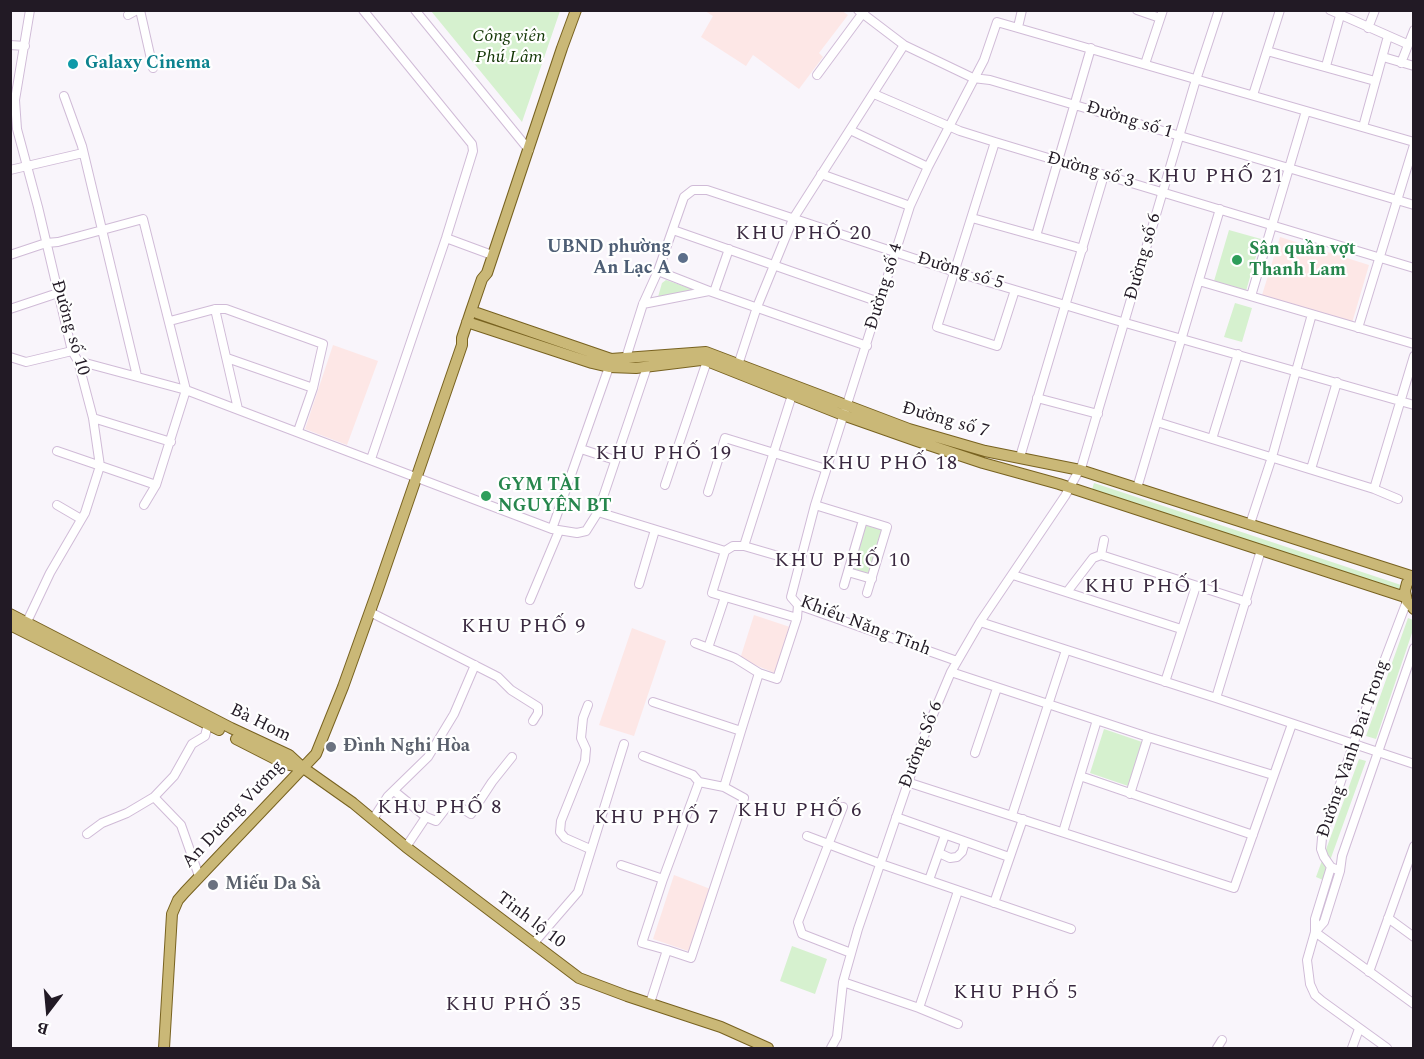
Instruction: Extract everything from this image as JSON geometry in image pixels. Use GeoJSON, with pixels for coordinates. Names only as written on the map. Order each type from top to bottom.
{"type":"FeatureCollection","features":[{"type":"Feature","properties":{"kind":"main road","name":"An Dương Vương"},"geometry":{"type":"LineString","coordinates":[[164,1048],[172,914],[178,900],[199,876],[316,753],[370,612],[462,345],[462,338],[488,282],[487,273],[492,255],[576,10]]}},
{"type":"Feature","properties":{"kind":"main road","name":"Đường số 7"},"geometry":{"type":"LineString","coordinates":[[472,317],[625,363],[647,367],[701,360],[737,367],[983,463],[1070,488],[1261,550],[1408,602]]}},
{"type":"Feature","properties":{"kind":"main road","name":"Đường số 7"},"geometry":{"type":"LineString","coordinates":[[472,317],[592,363],[609,367],[706,352],[792,395],[985,451],[1080,470],[1413,577]]}},
{"type":"Feature","properties":{"kind":"main road"},"geometry":{"type":"LineString","coordinates":[[1408,602],[1406,586],[1413,577]]}},
{"type":"Feature","properties":{"kind":"main road","name":"Bà Hom"},"geometry":{"type":"LineString","coordinates":[[10,614],[24,627],[209,721],[285,764],[302,767]]}},
{"type":"Feature","properties":{"kind":"main road","name":"Bà Hom"},"geometry":{"type":"LineString","coordinates":[[10,625],[24,627]]}},
{"type":"Feature","properties":{"kind":"main road","name":"Tỉnh lộ 10"},"geometry":{"type":"LineString","coordinates":[[302,767],[354,802],[406,847],[579,978],[722,1027],[768,1048]]}},
{"type":"Feature","properties":{"kind":"street","name":"Đường số 10"},"geometry":{"type":"LineString","coordinates":[[24,627],[50,573],[85,513],[100,466],[93,418],[78,361],[72,351],[27,166],[14,128],[13,99],[25,46],[30,10]]}},
{"type":"Feature","properties":{"kind":"street"},"geometry":{"type":"LineString","coordinates":[[128,15],[139,10],[153,68]]}},
{"type":"Feature","properties":{"kind":"street"},"geometry":{"type":"LineString","coordinates":[[363,10],[472,144],[472,157],[371,459]]}},
{"type":"Feature","properties":{"kind":"street"},"geometry":{"type":"LineString","coordinates":[[415,10],[529,150]]}},
{"type":"Feature","properties":{"kind":"street"},"geometry":{"type":"LineString","coordinates":[[1022,10],[1018,27],[1413,144],[1358,328]]}},
{"type":"Feature","properties":{"kind":"street"},"geometry":{"type":"LineString","coordinates":[[1137,10],[1161,14],[1145,64]]}},
{"type":"Feature","properties":{"kind":"street","name":"Đường số 6"},"geometry":{"type":"LineString","coordinates":[[1080,470],[1196,79],[1219,10]]}},
{"type":"Feature","properties":{"kind":"street"},"geometry":{"type":"LineString","coordinates":[[1253,95],[1280,10]]}},
{"type":"Feature","properties":{"kind":"street"},"geometry":{"type":"LineString","coordinates":[[1330,10],[1407,44]]}},
{"type":"Feature","properties":{"kind":"street"},"geometry":{"type":"LineString","coordinates":[[1368,28],[1375,10]]}},
{"type":"Feature","properties":{"kind":"street"},"geometry":{"type":"LineString","coordinates":[[818,75],[862,11]]}},
{"type":"Feature","properties":{"kind":"street","name":"Đường số 1"},"geometry":{"type":"LineString","coordinates":[[862,11],[903,45],[973,78],[990,80],[1075,104],[1413,205]]}},
{"type":"Feature","properties":{"kind":"street"},"geometry":{"type":"LineString","coordinates":[[1326,66],[1341,13]]}},
{"type":"Feature","properties":{"kind":"street","name":"Đường số 4"},"geometry":{"type":"LineString","coordinates":[[800,562],[826,469],[910,206],[984,60],[997,21],[1018,27]]}},
{"type":"Feature","properties":{"kind":"street"},"geometry":{"type":"LineString","coordinates":[[1401,63],[1413,30]]}},
{"type":"Feature","properties":{"kind":"street"},"geometry":{"type":"LineString","coordinates":[[1363,128],[1388,36]]}},
{"type":"Feature","properties":{"kind":"street"},"geometry":{"type":"LineString","coordinates":[[10,45],[25,46]]}},
{"type":"Feature","properties":{"kind":"street"},"geometry":{"type":"LineString","coordinates":[[737,367],[757,307],[793,219],[903,45]]}},
{"type":"Feature","properties":{"kind":"street"},"geometry":{"type":"LineString","coordinates":[[1036,236],[1091,48]]}},
{"type":"Feature","properties":{"kind":"street"},"geometry":{"type":"LineString","coordinates":[[1267,51],[1375,81]]}},
{"type":"Feature","properties":{"kind":"street"},"geometry":{"type":"LineString","coordinates":[[1383,57],[1413,66]]}},
{"type":"Feature","properties":{"kind":"street","name":"Đường số 3"},"geometry":{"type":"LineString","coordinates":[[874,94],[950,127],[995,142],[1413,268]]}},
{"type":"Feature","properties":{"kind":"street"},"geometry":{"type":"LineString","coordinates":[[64,96],[83,153],[137,376]]}},
{"type":"Feature","properties":{"kind":"street"},"geometry":{"type":"LineString","coordinates":[[1251,296],[1306,111]]}},
{"type":"Feature","properties":{"kind":"street"},"geometry":{"type":"LineString","coordinates":[[850,130],[928,167]]}},
{"type":"Feature","properties":{"kind":"street"},"geometry":{"type":"LineString","coordinates":[[995,142],[937,327],[997,346],[1015,290]]}},
{"type":"Feature","properties":{"kind":"street"},"geometry":{"type":"LineString","coordinates":[[10,170],[83,153]]}},
{"type":"Feature","properties":{"kind":"street"},"geometry":{"type":"LineString","coordinates":[[821,174],[910,206]]}},
{"type":"Feature","properties":{"kind":"street"},"geometry":{"type":"LineString","coordinates":[[1020,457],[1104,175]]}},
{"type":"Feature","properties":{"kind":"street","name":"Đường số 5"},"geometry":{"type":"LineString","coordinates":[[625,363],[643,304],[658,271],[684,197],[693,190],[719,193],[955,272],[1066,306],[1413,405]]}},
{"type":"Feature","properties":{"kind":"street"},"geometry":{"type":"LineString","coordinates":[[1137,488],[1220,209]]}},
{"type":"Feature","properties":{"kind":"street"},"geometry":{"type":"LineString","coordinates":[[972,218],[1083,249]]}},
{"type":"Feature","properties":{"kind":"street"},"geometry":{"type":"LineString","coordinates":[[10,255],[46,243],[58,242],[143,219],[186,390],[156,485],[144,505]]}},
{"type":"Feature","properties":{"kind":"street"},"geometry":{"type":"LineString","coordinates":[[673,230],[879,302]]}},
{"type":"Feature","properties":{"kind":"street"},"geometry":{"type":"LineString","coordinates":[[446,238],[492,255]]}},
{"type":"Feature","properties":{"kind":"street"},"geometry":{"type":"LineString","coordinates":[[711,291],[729,249]]}},
{"type":"Feature","properties":{"kind":"street"},"geometry":{"type":"LineString","coordinates":[[658,271],[867,346]]}},
{"type":"Feature","properties":{"kind":"street"},"geometry":{"type":"LineString","coordinates":[[1199,281],[1413,344]]}},
{"type":"Feature","properties":{"kind":"street"},"geometry":{"type":"LineString","coordinates":[[643,304],[711,291]]}},
{"type":"Feature","properties":{"kind":"street"},"geometry":{"type":"LineString","coordinates":[[10,309],[58,293]]}},
{"type":"Feature","properties":{"kind":"street"},"geometry":{"type":"LineString","coordinates":[[170,321],[215,309],[226,309],[323,344],[313,388],[298,431]]}},
{"type":"Feature","properties":{"kind":"street"},"geometry":{"type":"LineString","coordinates":[[215,309],[238,409]]}},
{"type":"Feature","properties":{"kind":"street"},"geometry":{"type":"LineString","coordinates":[[1250,524],[1272,457],[1312,314]]}},
{"type":"Feature","properties":{"kind":"street"},"geometry":{"type":"LineString","coordinates":[[10,357],[26,362],[72,351]]}},
{"type":"Feature","properties":{"kind":"street"},"geometry":{"type":"LineString","coordinates":[[1212,439],[1238,354]]}},
{"type":"Feature","properties":{"kind":"street"},"geometry":{"type":"LineString","coordinates":[[1374,489],[1413,356]]}},
{"type":"Feature","properties":{"kind":"street"},"geometry":{"type":"LineString","coordinates":[[227,358],[313,388]]}},
{"type":"Feature","properties":{"kind":"street"},"geometry":{"type":"LineString","coordinates":[[78,361],[186,390],[556,530],[577,533],[585,531],[598,512],[647,367]]}},
{"type":"Feature","properties":{"kind":"street"},"geometry":{"type":"LineString","coordinates":[[665,485],[707,361]]}},
{"type":"Feature","properties":{"kind":"street"},"geometry":{"type":"LineString","coordinates":[[530,600],[556,530],[609,367]]}},
{"type":"Feature","properties":{"kind":"street"},"geometry":{"type":"LineString","coordinates":[[1311,470],[1337,382]]}},
{"type":"Feature","properties":{"kind":"street"},"geometry":{"type":"LineString","coordinates":[[744,546],[792,395]]}},
{"type":"Feature","properties":{"kind":"street"},"geometry":{"type":"LineString","coordinates":[[1037,398],[1098,414]]}},
{"type":"Feature","properties":{"kind":"street"},"geometry":{"type":"LineString","coordinates":[[93,418],[171,442]]}},
{"type":"Feature","properties":{"kind":"street"},"geometry":{"type":"LineString","coordinates":[[1157,422],[1374,489],[1398,499]]}},
{"type":"Feature","properties":{"kind":"street"},"geometry":{"type":"LineString","coordinates":[[708,492],[725,438],[826,469]]}},
{"type":"Feature","properties":{"kind":"street"},"geometry":{"type":"LineString","coordinates":[[581,449],[615,460]]}},
{"type":"Feature","properties":{"kind":"street"},"geometry":{"type":"LineString","coordinates":[[57,451],[156,485]]}},
{"type":"Feature","properties":{"kind":"street","name":"Đường Số 6"},"geometry":{"type":"LineString","coordinates":[[831,1048],[837,1037],[843,982],[851,952],[924,736],[951,672],[980,622],[1080,470]]}},
{"type":"Feature","properties":{"kind":"street"},"geometry":{"type":"LineString","coordinates":[[57,505],[81,519]]}},
{"type":"Feature","properties":{"kind":"street"},"geometry":{"type":"LineString","coordinates":[[815,505],[887,527],[867,593]]}},
{"type":"Feature","properties":{"kind":"street"},"geometry":{"type":"LineString","coordinates":[[598,512],[725,551]]}},
{"type":"Feature","properties":{"kind":"street"},"geometry":{"type":"LineString","coordinates":[[844,585],[863,519]]}},
{"type":"Feature","properties":{"kind":"street"},"geometry":{"type":"LineString","coordinates":[[639,584],[655,530]]}},
{"type":"Feature","properties":{"kind":"street"},"geometry":{"type":"LineString","coordinates":[[1101,555],[1104,540]]}},
{"type":"Feature","properties":{"kind":"street"},"geometry":{"type":"LineString","coordinates":[[797,618],[712,593],[725,551],[733,546],[744,546],[800,562]]}},
{"type":"Feature","properties":{"kind":"street"},"geometry":{"type":"LineString","coordinates":[[1216,698],[1261,550]]}},
{"type":"Feature","properties":{"kind":"street"},"geometry":{"type":"LineString","coordinates":[[1067,592],[1094,558],[1101,555],[1247,602]]}},
{"type":"Feature","properties":{"kind":"street","name":"Khiếu Năng Tĩnh"},"geometry":{"type":"LineString","coordinates":[[800,562],[791,597],[798,605],[957,661]]}},
{"type":"Feature","properties":{"kind":"street"},"geometry":{"type":"LineString","coordinates":[[848,572],[872,579]]}},
{"type":"Feature","properties":{"kind":"street"},"geometry":{"type":"LineString","coordinates":[[1013,574],[1181,629]]}},
{"type":"Feature","properties":{"kind":"street"},"geometry":{"type":"LineString","coordinates":[[1165,682],[1196,586]]}},
{"type":"Feature","properties":{"kind":"street"},"geometry":{"type":"LineString","coordinates":[[708,648],[725,597]]}},
{"type":"Feature","properties":{"kind":"street","name":"Đường Vành Đai Trong"},"geometry":{"type":"LineString","coordinates":[[1316,932],[1315,919],[1331,867],[1322,853],[1321,842],[1354,743],[1408,602]]}},
{"type":"Feature","properties":{"kind":"street"},"geometry":{"type":"LineString","coordinates":[[695,643],[735,658],[759,673],[777,679],[797,618],[798,605]]}},
{"type":"Feature","properties":{"kind":"street"},"geometry":{"type":"LineString","coordinates":[[370,612],[498,677],[511,690],[538,707],[538,713],[533,721]]}},
{"type":"Feature","properties":{"kind":"street"},"geometry":{"type":"LineString","coordinates":[[980,622],[1354,743],[1413,765]]}},
{"type":"Feature","properties":{"kind":"street","name":"Đường Vành Đai Trong"},"geometry":{"type":"LineString","coordinates":[[1359,1029],[1315,995],[1308,975],[1307,960],[1316,932],[1324,922],[1340,871],[1342,856],[1413,648]]}},
{"type":"Feature","properties":{"kind":"street"},"geometry":{"type":"LineString","coordinates":[[1012,815],[1066,650]]}},
{"type":"Feature","properties":{"kind":"street"},"geometry":{"type":"LineString","coordinates":[[373,819],[394,791],[428,757],[454,714],[475,664]]}},
{"type":"Feature","properties":{"kind":"street"},"geometry":{"type":"LineString","coordinates":[[951,672],[1148,737],[1273,775]]}},
{"type":"Feature","properties":{"kind":"street"},"geometry":{"type":"LineString","coordinates":[[724,787],[759,673]]}},
{"type":"Feature","properties":{"kind":"street"},"geometry":{"type":"LineString","coordinates":[[975,753],[997,688]]}},
{"type":"Feature","properties":{"kind":"street"},"geometry":{"type":"LineString","coordinates":[[653,702],[741,731]]}},
{"type":"Feature","properties":{"kind":"street"},"geometry":{"type":"LineString","coordinates":[[588,705],[583,718],[581,738],[586,749],[585,761],[561,821],[560,832],[565,838],[590,849]]}},
{"type":"Feature","properties":{"kind":"street"},"geometry":{"type":"LineString","coordinates":[[1063,832],[1097,720]]}},
{"type":"Feature","properties":{"kind":"street"},"geometry":{"type":"LineString","coordinates":[[87,834],[102,823],[127,813],[154,797],[174,776],[192,744],[205,735],[209,721]]}},
{"type":"Feature","properties":{"kind":"street"},"geometry":{"type":"LineString","coordinates":[[908,782],[1234,888],[1292,724]]}},
{"type":"Feature","properties":{"kind":"street"},"geometry":{"type":"LineString","coordinates":[[1130,794],[1148,737]]}},
{"type":"Feature","properties":{"kind":"street"},"geometry":{"type":"LineString","coordinates":[[533,944],[578,892],[624,744]]}},
{"type":"Feature","properties":{"kind":"street"},"geometry":{"type":"LineString","coordinates":[[643,756],[693,775],[699,782],[724,787],[744,798],[691,958],[642,943],[699,782]]}},
{"type":"Feature","properties":{"kind":"street"},"geometry":{"type":"LineString","coordinates":[[394,791],[426,817],[436,821],[446,808],[455,804],[471,814],[512,757]]}},
{"type":"Feature","properties":{"kind":"street"},"geometry":{"type":"LineString","coordinates":[[1080,776],[1253,835]]}},
{"type":"Feature","properties":{"kind":"street"},"geometry":{"type":"LineString","coordinates":[[154,797],[181,825],[199,876]]}},
{"type":"Feature","properties":{"kind":"street"},"geometry":{"type":"LineString","coordinates":[[843,807],[798,922],[802,934],[851,952]]}},
{"type":"Feature","properties":{"kind":"street"},"geometry":{"type":"LineString","coordinates":[[406,847],[426,817]]}},
{"type":"Feature","properties":{"kind":"street"},"geometry":{"type":"LineString","coordinates":[[896,817],[1010,856]]}},
{"type":"Feature","properties":{"kind":"street"},"geometry":{"type":"LineString","coordinates":[[994,903],[1023,819]]}},
{"type":"Feature","properties":{"kind":"street"},"geometry":{"type":"LineString","coordinates":[[929,880],[945,835]]}},
{"type":"Feature","properties":{"kind":"street"},"geometry":{"type":"LineString","coordinates":[[807,836],[880,864],[1071,929]]}},
{"type":"Feature","properties":{"kind":"street"},"geometry":{"type":"LineString","coordinates":[[939,853],[950,858],[957,857],[962,852],[965,842]]}},
{"type":"Feature","properties":{"kind":"street"},"geometry":{"type":"LineString","coordinates":[[1369,972],[1413,846]]}},
{"type":"Feature","properties":{"kind":"street"},"geometry":{"type":"LineString","coordinates":[[621,865],[663,879]]}},
{"type":"Feature","properties":{"kind":"street"},"geometry":{"type":"LineString","coordinates":[[1331,867],[1340,871]]}},
{"type":"Feature","properties":{"kind":"street"},"geometry":{"type":"LineString","coordinates":[[919,1008],[958,891]]}},
{"type":"Feature","properties":{"kind":"street"},"geometry":{"type":"LineString","coordinates":[[1388,918],[1413,937]]}},
{"type":"Feature","properties":{"kind":"street"},"geometry":{"type":"LineString","coordinates":[[1316,932],[1413,1004]]}},
{"type":"Feature","properties":{"kind":"street"},"geometry":{"type":"LineString","coordinates":[[650,1004],[667,950]]}},
{"type":"Feature","properties":{"kind":"street"},"geometry":{"type":"LineString","coordinates":[[843,982],[958,1024]]}},
{"type":"Feature","properties":{"kind":"street"},"geometry":{"type":"LineString","coordinates":[[1352,1048],[1359,1029],[1387,1048]]}},
{"type":"Feature","properties":{"kind":"shaded area"},"geometry":{"type":"Polygon","coordinates":[[[841,10],[848,15],[819,53],[823,57],[799,89],[753,55],[746,66],[701,37],[713,16],[705,11],[841,10]]]}},
{"type":"Feature","properties":{"kind":"shaded area"},"geometry":{"type":"Polygon","coordinates":[[[1280,237],[1369,265],[1352,323],[1262,295],[1280,237]]]}},
{"type":"Feature","properties":{"kind":"shaded area"},"geometry":{"type":"Polygon","coordinates":[[[333,345],[378,361],[347,445],[305,429],[333,345]]]}},
{"type":"Feature","properties":{"kind":"shaded area"},"geometry":{"type":"Polygon","coordinates":[[[754,615],[790,627],[775,673],[740,659],[754,615]]]}},
{"type":"Feature","properties":{"kind":"shaded area"},"geometry":{"type":"Polygon","coordinates":[[[632,628],[666,641],[634,736],[599,725],[632,628]]]}},
{"type":"Feature","properties":{"kind":"shaded area"},"geometry":{"type":"Polygon","coordinates":[[[674,875],[713,890],[691,952],[653,939],[674,875]]]}},
{"type":"Feature","properties":{"kind":"green space","name":"Công viên Phú Lâm"},"geometry":{"type":"Polygon","coordinates":[[[431,11],[560,11],[522,122],[431,11]]]}},
{"type":"Feature","properties":{"kind":"green space","name":"Sân quần vợt Thanh Lam"},"geometry":{"type":"Polygon","coordinates":[[[1229,230],[1261,239],[1246,291],[1214,281],[1229,230]]]}},
{"type":"Feature","properties":{"kind":"green space"},"geometry":{"type":"Polygon","coordinates":[[[666,280],[698,291],[658,297],[662,283],[666,280]]]}},
{"type":"Feature","properties":{"kind":"green space"},"geometry":{"type":"Polygon","coordinates":[[[1235,303],[1252,308],[1242,342],[1224,337],[1235,303]]]}},
{"type":"Feature","properties":{"kind":"green space"},"geometry":{"type":"Polygon","coordinates":[[[1094,483],[1401,585],[1398,592],[1092,490],[1094,483]]]}},
{"type":"Feature","properties":{"kind":"green space"},"geometry":{"type":"Polygon","coordinates":[[[865,525],[882,530],[869,574],[852,569],[865,525]]]}},
{"type":"Feature","properties":{"kind":"green space"},"geometry":{"type":"Polygon","coordinates":[[[1408,618],[1413,620],[1413,630],[1376,739],[1366,736],[1408,618]]]}},
{"type":"Feature","properties":{"kind":"green space"},"geometry":{"type":"Polygon","coordinates":[[[1104,729],[1145,743],[1131,787],[1090,773],[1104,729]]]}},
{"type":"Feature","properties":{"kind":"green space"},"geometry":{"type":"Polygon","coordinates":[[[1359,759],[1366,761],[1323,880],[1316,877],[1359,759]]]}},
{"type":"Feature","properties":{"kind":"green space"},"geometry":{"type":"Polygon","coordinates":[[[792,946],[827,959],[815,994],[780,981],[792,946]]]}},
{"type":"Feature","properties":{"kind":"place","name":"Galaxy Cinema"},"geometry":{"type":"Point","coordinates":[73,64]}},
{"type":"Feature","properties":{"kind":"place","name":"UBND phường An Lạc A"},"geometry":{"type":"Point","coordinates":[683,258]}},
{"type":"Feature","properties":{"kind":"place","name":"Sân quần vợt Thanh Lam"},"geometry":{"type":"Point","coordinates":[1237,260]}},
{"type":"Feature","properties":{"kind":"place","name":"GYM TÀI NGUYÊN BT"},"geometry":{"type":"Point","coordinates":[486,496]}},
{"type":"Feature","properties":{"kind":"place","name":"Đình Nghi Hòa"},"geometry":{"type":"Point","coordinates":[331,747]}},
{"type":"Feature","properties":{"kind":"place","name":"Miếu Da Sà"},"geometry":{"type":"Point","coordinates":[213,885]}},
{"type":"Feature","properties":{"kind":"district","name":"KHU PHỐ 21"},"geometry":{"type":"Point","coordinates":[1216,178]}},
{"type":"Feature","properties":{"kind":"district","name":"KHU PHỐ 20"},"geometry":{"type":"Point","coordinates":[804,235]}},
{"type":"Feature","properties":{"kind":"district","name":"KHU PHỐ 19"},"geometry":{"type":"Point","coordinates":[664,455]}},
{"type":"Feature","properties":{"kind":"district","name":"KHU PHỐ 18"},"geometry":{"type":"Point","coordinates":[890,465]}},
{"type":"Feature","properties":{"kind":"district","name":"KHU PHỐ 10"},"geometry":{"type":"Point","coordinates":[843,562]}},
{"type":"Feature","properties":{"kind":"district","name":"KHU PHỐ 11"},"geometry":{"type":"Point","coordinates":[1153,588]}},
{"type":"Feature","properties":{"kind":"district","name":"KHU PHỐ 9"},"geometry":{"type":"Point","coordinates":[524,628]}},
{"type":"Feature","properties":{"kind":"district","name":"KHU PHỐ 8"},"geometry":{"type":"Point","coordinates":[440,809]}},
{"type":"Feature","properties":{"kind":"district","name":"KHU PHỐ 6"},"geometry":{"type":"Point","coordinates":[800,812]}},
{"type":"Feature","properties":{"kind":"district","name":"KHU PHỐ 7"},"geometry":{"type":"Point","coordinates":[657,819]}},
{"type":"Feature","properties":{"kind":"district","name":"KHU PHỐ 5"},"geometry":{"type":"Point","coordinates":[1016,994]}},
{"type":"Feature","properties":{"kind":"district","name":"KHU PHỐ 35"},"geometry":{"type":"Point","coordinates":[514,1006]}}]}
